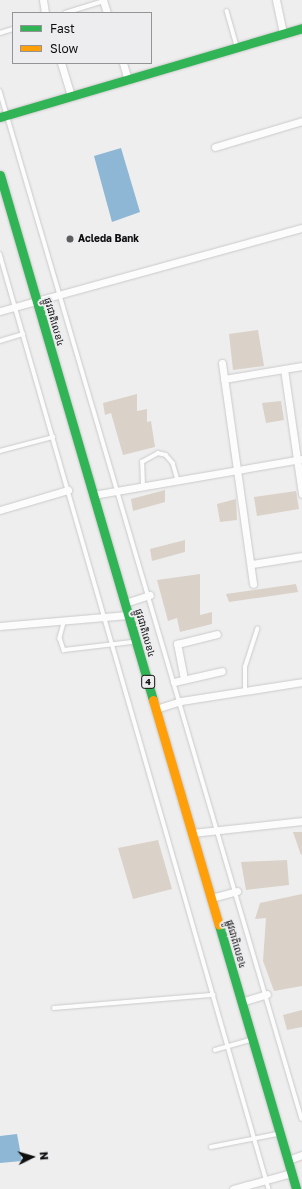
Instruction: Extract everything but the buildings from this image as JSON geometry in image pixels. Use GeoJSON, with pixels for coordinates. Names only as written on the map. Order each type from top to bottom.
{"type":"FeatureCollection","features":[{"type":"Feature","properties":{"kind":"main road"},"geometry":{"type":"LineString","coordinates":[[4,116],[302,28]]}},
{"type":"Feature","properties":{"kind":"main road","name":"ផ្លូវជាតិលេខ៤"},"geometry":{"type":"LineString","coordinates":[[0,175],[252,1040],[292,1173],[297,1184]]}},
{"type":"Feature","properties":{"kind":"street"},"geometry":{"type":"LineString","coordinates":[[43,0],[45,12]]}},
{"type":"Feature","properties":{"kind":"street"},"geometry":{"type":"LineString","coordinates":[[276,0],[283,34]]}},
{"type":"Feature","properties":{"kind":"street"},"geometry":{"type":"LineString","coordinates":[[104,1],[107,12]]}},
{"type":"Feature","properties":{"kind":"street"},"geometry":{"type":"LineString","coordinates":[[61,64],[71,96]]}},
{"type":"Feature","properties":{"kind":"street"},"geometry":{"type":"LineString","coordinates":[[123,64],[128,80]]}},
{"type":"Feature","properties":{"kind":"street"},"geometry":{"type":"LineString","coordinates":[[215,147],[302,121]]}},
{"type":"Feature","properties":{"kind":"street"},"geometry":{"type":"LineString","coordinates":[[0,311],[16,308],[36,300],[302,228]]}},
{"type":"Feature","properties":{"kind":"street"},"geometry":{"type":"LineString","coordinates":[[222,363],[252,564],[253,584]]}},
{"type":"Feature","properties":{"kind":"street"},"geometry":{"type":"LineString","coordinates":[[224,379],[302,366]]}},
{"type":"Feature","properties":{"kind":"street"},"geometry":{"type":"LineString","coordinates":[[284,369],[300,460],[302,494]]}},
{"type":"Feature","properties":{"kind":"street"},"geometry":{"type":"LineString","coordinates":[[93,495],[238,469],[300,460]]}},
{"type":"Feature","properties":{"kind":"street"},"geometry":{"type":"LineString","coordinates":[[0,510],[68,490]]}},
{"type":"Feature","properties":{"kind":"street"},"geometry":{"type":"LineString","coordinates":[[252,564],[302,556]]}},
{"type":"Feature","properties":{"kind":"street"},"geometry":{"type":"LineString","coordinates":[[125,603],[149,595]]}},
{"type":"Feature","properties":{"kind":"street"},"geometry":{"type":"LineString","coordinates":[[0,626],[64,623],[128,615]]}},
{"type":"Feature","properties":{"kind":"street"},"geometry":{"type":"LineString","coordinates":[[184,679],[177,644],[217,634]]}},
{"type":"Feature","properties":{"kind":"street"},"geometry":{"type":"LineString","coordinates":[[174,682],[222,671]]}},
{"type":"Feature","properties":{"kind":"street"},"geometry":{"type":"LineString","coordinates":[[156,709],[180,702],[245,690],[302,682]]}},
{"type":"Feature","properties":{"kind":"street"},"geometry":{"type":"LineString","coordinates":[[192,833],[217,829],[302,821]]}},
{"type":"Feature","properties":{"kind":"street"},"geometry":{"type":"LineString","coordinates":[[211,898],[236,891]]}},
{"type":"Feature","properties":{"kind":"street"},"geometry":{"type":"LineString","coordinates":[[241,1002],[266,994]]}},
{"type":"Feature","properties":{"kind":"street"},"geometry":{"type":"LineString","coordinates":[[288,1160],[302,1156]]}},
{"type":"Feature","properties":{"kind":"street"},"geometry":{"type":"LineString","coordinates":[[233,1189],[292,1173]]}},
{"type":"Feature","properties":{"kind":"lane"},"geometry":{"type":"LineString","coordinates":[[68,12],[104,1]]}},
{"type":"Feature","properties":{"kind":"lane"},"geometry":{"type":"LineString","coordinates":[[227,11],[238,48]]}},
{"type":"Feature","properties":{"kind":"lane"},"geometry":{"type":"LineString","coordinates":[[0,33],[12,29]]}},
{"type":"Feature","properties":{"kind":"lane"},"geometry":{"type":"LineString","coordinates":[[0,91],[4,116],[60,294],[302,1117]]}},
{"type":"Feature","properties":{"kind":"lane"},"geometry":{"type":"LineString","coordinates":[[0,254],[269,1189]]}},
{"type":"Feature","properties":{"kind":"lane"},"geometry":{"type":"LineString","coordinates":[[0,341],[23,334]]}},
{"type":"Feature","properties":{"kind":"lane"},"geometry":{"type":"LineString","coordinates":[[0,452],[53,437]]}},
{"type":"Feature","properties":{"kind":"lane"},"geometry":{"type":"LineString","coordinates":[[143,486],[142,462],[158,453],[166,455],[173,463],[178,480]]}},
{"type":"Feature","properties":{"kind":"lane"},"geometry":{"type":"LineString","coordinates":[[64,623],[60,638],[64,650],[136,641]]}},
{"type":"Feature","properties":{"kind":"lane"},"geometry":{"type":"LineString","coordinates":[[245,690],[245,667],[257,629]]}},
{"type":"Feature","properties":{"kind":"lane"},"geometry":{"type":"LineString","coordinates":[[54,1008],[213,995]]}},
{"type":"Feature","properties":{"kind":"lane"},"geometry":{"type":"LineString","coordinates":[[215,1050],[252,1040]]}},
{"type":"Feature","properties":{"kind":"lane"},"geometry":{"type":"LineString","coordinates":[[211,1147],[280,1133]]}},
{"type":"Feature","properties":{"kind":"water"},"geometry":{"type":"Polygon","coordinates":[[[121,148],[140,212],[112,222],[94,156],[121,148]]]}},
{"type":"Feature","properties":{"kind":"water"},"geometry":{"type":"Polygon","coordinates":[[[17,1134],[22,1161],[0,1163],[0,1136],[17,1134]]]}},
{"type":"Feature","properties":{"kind":"traffic: fast"},"geometry":{"type":"LineString","coordinates":[[0,117],[302,28]]}},
{"type":"Feature","properties":{"kind":"traffic: fast"},"geometry":{"type":"LineString","coordinates":[[0,175],[153,700]]}},
{"type":"Feature","properties":{"kind":"traffic: fast"},"geometry":{"type":"LineString","coordinates":[[219,925],[296,1189]]}},
{"type":"Feature","properties":{"kind":"traffic: slow"},"geometry":{"type":"LineString","coordinates":[[153,700],[219,925]]}},
{"type":"Feature","properties":{"kind":"place","name":"Acleda Bank"},"geometry":{"type":"Point","coordinates":[70,239]}}]}
